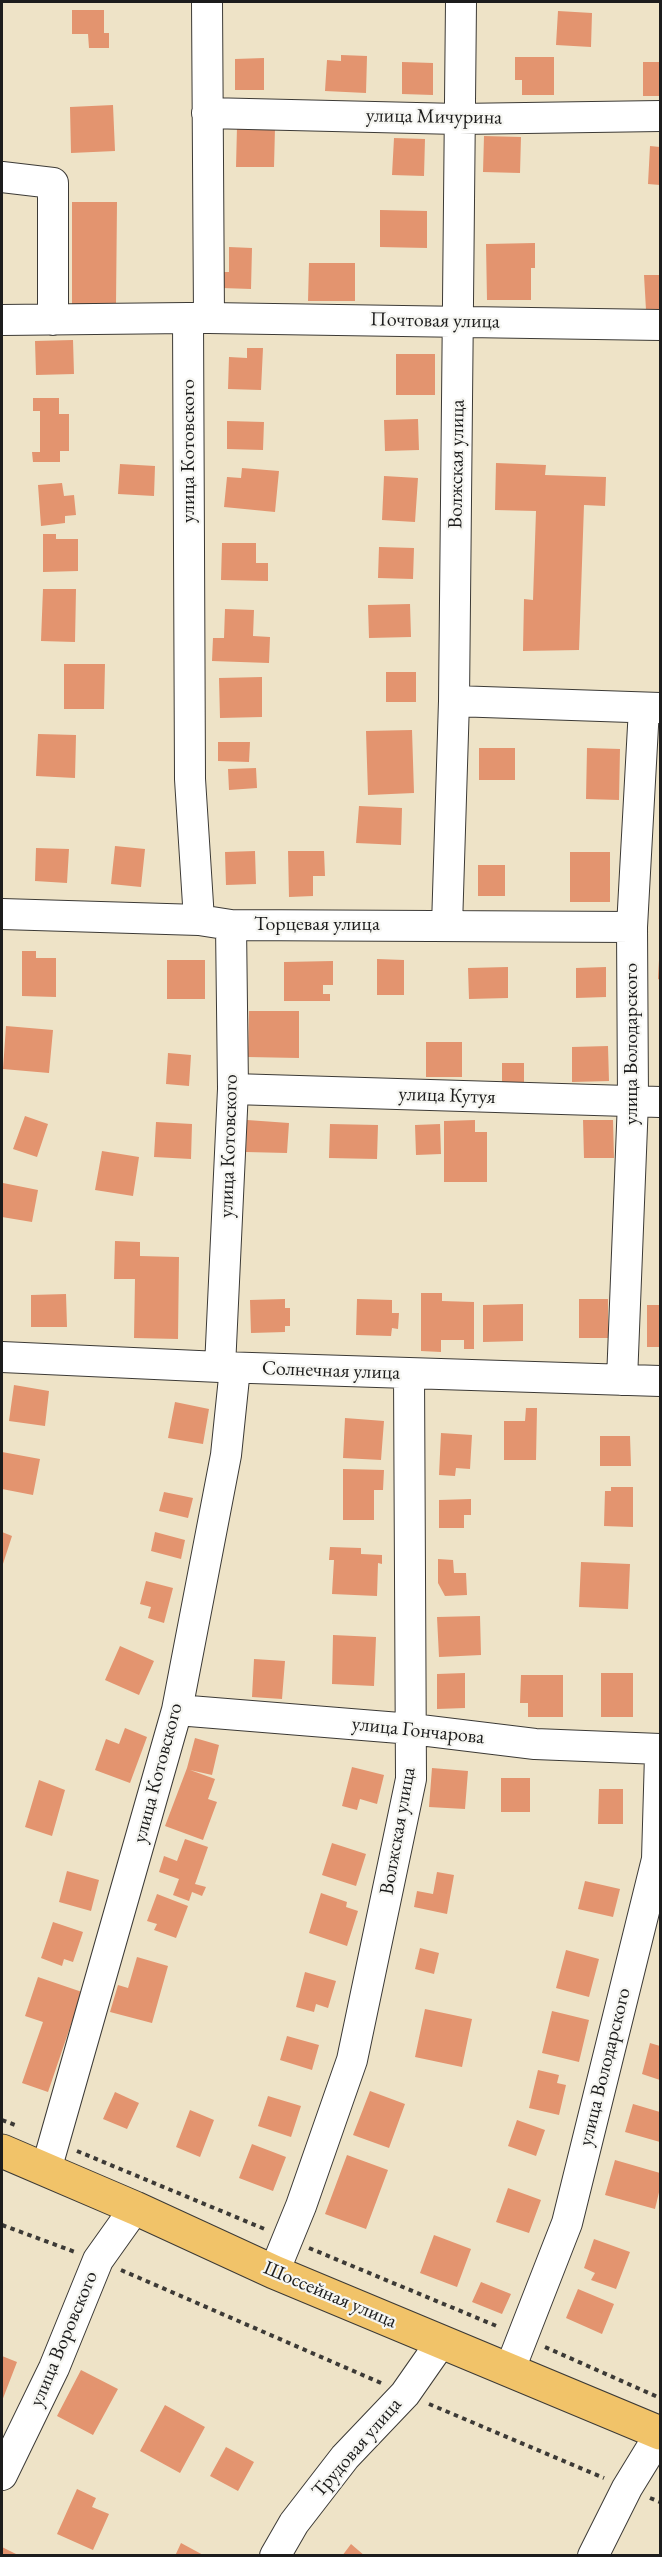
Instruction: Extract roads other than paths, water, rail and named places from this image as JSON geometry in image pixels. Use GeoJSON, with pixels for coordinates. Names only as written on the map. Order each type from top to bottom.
{"type":"FeatureCollection","features":[{"type":"Feature","properties":{"kind":"main road","name":"Шоссейная улица"},"geometry":{"type":"LineString","coordinates":[[2,2151],[50,2156],[135,2208],[274,2272],[660,2433]]}},
{"type":"Feature","properties":{"kind":"street","name":"улица Котовского"},"geometry":{"type":"LineString","coordinates":[[199,920],[190,779],[198,318],[207,113],[207,2]]}},
{"type":"Feature","properties":{"kind":"street","name":"Волжская улица"},"geometry":{"type":"LineString","coordinates":[[447,926],[454,701],[459,321],[458,119],[461,2]]}},
{"type":"Feature","properties":{"kind":"street","name":"улица Мичурина"},"geometry":{"type":"LineString","coordinates":[[207,113],[458,119],[660,116]]}},
{"type":"Feature","properties":{"kind":"street"},"geometry":{"type":"LineString","coordinates":[[2,177],[53,183],[53,321]]}},
{"type":"Feature","properties":{"kind":"street","name":"Почтовая улица"},"geometry":{"type":"LineString","coordinates":[[2,320],[198,318],[660,325]]}},
{"type":"Feature","properties":{"kind":"street"},"geometry":{"type":"LineString","coordinates":[[454,701],[652,708]]}},
{"type":"Feature","properties":{"kind":"street","name":"улица Володарского"},"geometry":{"type":"LineString","coordinates":[[622,1380],[647,1102],[632,927],[652,708]]}},
{"type":"Feature","properties":{"kind":"street","name":"Торцевая улица"},"geometry":{"type":"LineString","coordinates":[[2,914],[199,920],[231,925],[632,927]]}},
{"type":"Feature","properties":{"kind":"street","name":"улица Котовского"},"geometry":{"type":"LineString","coordinates":[[50,2156],[177,1710],[226,1455],[233,1089],[231,925]]}},
{"type":"Feature","properties":{"kind":"street","name":"улица Кутуя"},"geometry":{"type":"LineString","coordinates":[[233,1089],[647,1102]]}},
{"type":"Feature","properties":{"kind":"street","name":"Солнечная улица"},"geometry":{"type":"LineString","coordinates":[[2,1356],[228,1367],[660,1381]]}},
{"type":"Feature","properties":{"kind":"street","name":"Волжская улица"},"geometry":{"type":"LineString","coordinates":[[274,2272],[352,2060],[411,1779],[409,1373]]}},
{"type":"Feature","properties":{"kind":"street","name":"улица Гончарова"},"geometry":{"type":"LineString","coordinates":[[177,1710],[412,1729],[535,1744],[660,1749]]}},
{"type":"Feature","properties":{"kind":"street","name":"улица Володарского"},"geometry":{"type":"LineString","coordinates":[[510,2369],[567,2223],[657,1859],[660,1755]]}},
{"type":"Feature","properties":{"kind":"street","name":"улица Воровского"},"geometry":{"type":"LineString","coordinates":[[2,2475],[54,2368],[98,2260],[135,2208]]}},
{"type":"Feature","properties":{"kind":"street","name":"Трудовая улица"},"geometry":{"type":"LineString","coordinates":[[275,2556],[294,2523],[345,2457],[405,2394],[442,2341]]}},
{"type":"Feature","properties":{"kind":"street"},"geometry":{"type":"LineString","coordinates":[[593,2556],[627,2488],[660,2433]]}}]}
